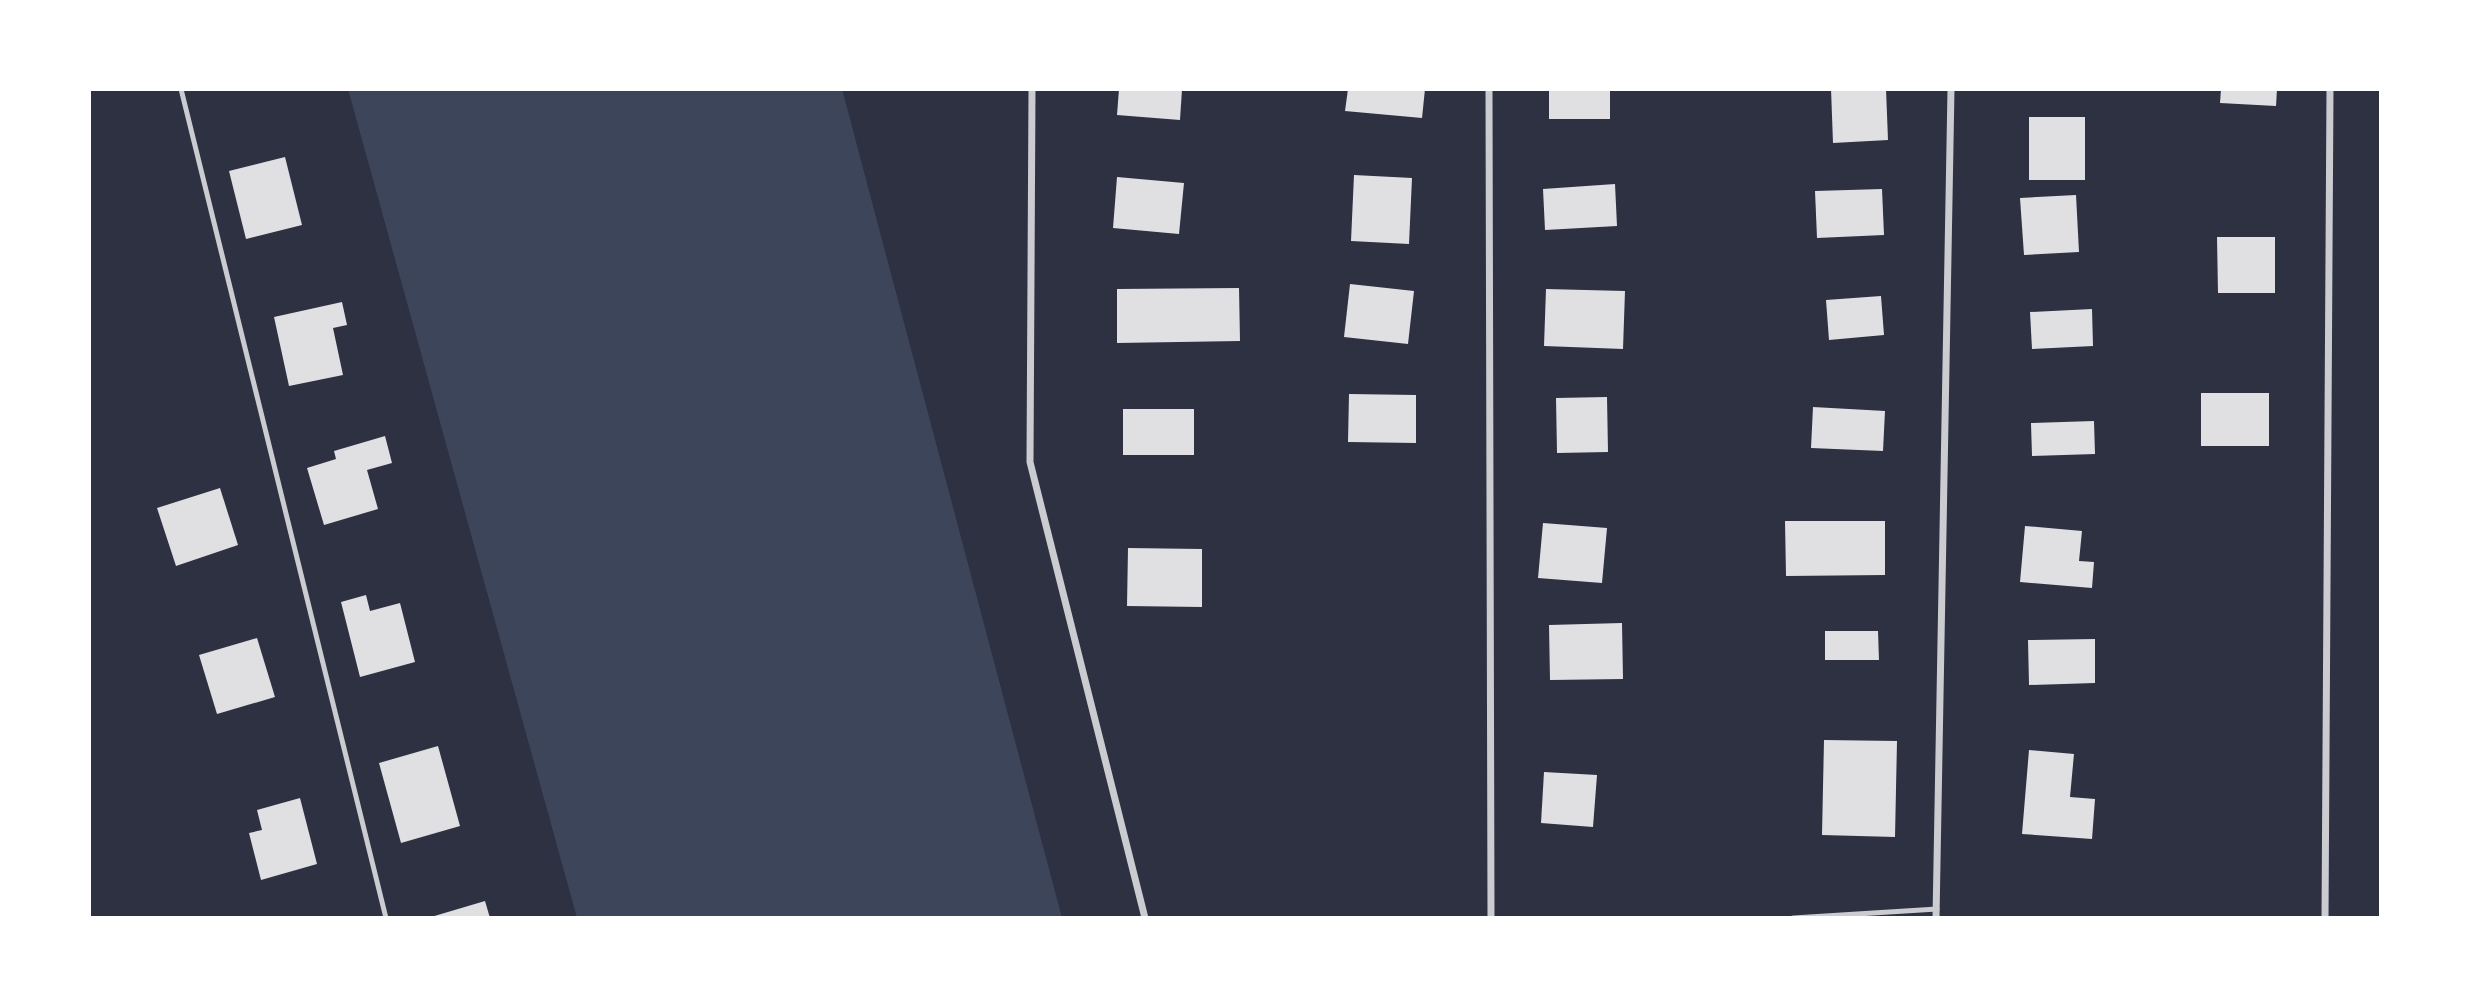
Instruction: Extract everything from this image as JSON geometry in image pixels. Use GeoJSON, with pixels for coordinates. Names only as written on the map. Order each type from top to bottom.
{"type":"FeatureCollection","features":[{"type":"Feature","properties":{"kind":"street"},"geometry":{"type":"LineString","coordinates":[[1032,89],[1030,462],[1145,918]]}},
{"type":"Feature","properties":{"kind":"street"},"geometry":{"type":"LineString","coordinates":[[1489,89],[1491,918]]}},
{"type":"Feature","properties":{"kind":"street"},"geometry":{"type":"LineString","coordinates":[[1936,913],[1951,89]]}},
{"type":"Feature","properties":{"kind":"street"},"geometry":{"type":"LineString","coordinates":[[2325,918],[2330,89]]}},
{"type":"Feature","properties":{"kind":"lane"},"geometry":{"type":"LineString","coordinates":[[181,89],[386,918]]}},
{"type":"Feature","properties":{"kind":"lane"},"geometry":{"type":"LineString","coordinates":[[1793,918],[1936,913]]}},
{"type":"Feature","properties":{"kind":"shaded area"},"geometry":{"type":"Polygon","coordinates":[[[348,89],[842,89],[1062,918],[577,918],[348,89]]]}},
{"type":"Feature","properties":{"kind":"building"},"geometry":{"type":"Polygon","coordinates":[[[1119,89],[1182,89],[1180,120],[1117,115],[1119,89]]]}},
{"type":"Feature","properties":{"kind":"building"},"geometry":{"type":"Polygon","coordinates":[[[1348,89],[1425,89],[1422,118],[1345,111],[1348,89]]]}},
{"type":"Feature","properties":{"kind":"building"},"geometry":{"type":"Polygon","coordinates":[[[1549,89],[1610,89],[1610,119],[1549,119],[1549,89]]]}},
{"type":"Feature","properties":{"kind":"building"},"geometry":{"type":"Polygon","coordinates":[[[1831,89],[1886,89],[1888,140],[1833,143],[1831,89]]]}},
{"type":"Feature","properties":{"kind":"building"},"geometry":{"type":"Polygon","coordinates":[[[2221,89],[2277,89],[2276,106],[2220,103],[2221,89]]]}},
{"type":"Feature","properties":{"kind":"building"},"geometry":{"type":"Polygon","coordinates":[[[2029,117],[2085,117],[2085,180],[2029,180],[2029,117]]]}},
{"type":"Feature","properties":{"kind":"building"},"geometry":{"type":"Polygon","coordinates":[[[285,157],[302,225],[246,239],[229,171],[285,157]]]}},
{"type":"Feature","properties":{"kind":"building"},"geometry":{"type":"Polygon","coordinates":[[[1354,175],[1412,178],[1409,244],[1351,241],[1354,175]]]}},
{"type":"Feature","properties":{"kind":"building"},"geometry":{"type":"Polygon","coordinates":[[[1117,177],[1184,183],[1179,234],[1113,228],[1117,177]]]}},
{"type":"Feature","properties":{"kind":"building"},"geometry":{"type":"Polygon","coordinates":[[[1615,184],[1617,226],[1545,230],[1543,189],[1615,184]]]}},
{"type":"Feature","properties":{"kind":"building"},"geometry":{"type":"Polygon","coordinates":[[[1882,189],[1884,235],[1817,238],[1815,191],[1882,189]]]}},
{"type":"Feature","properties":{"kind":"building"},"geometry":{"type":"Polygon","coordinates":[[[2076,195],[2079,252],[2024,255],[2020,198],[2076,195]]]}},
{"type":"Feature","properties":{"kind":"building"},"geometry":{"type":"Polygon","coordinates":[[[2217,237],[2275,237],[2275,293],[2218,293],[2217,237]]]}},
{"type":"Feature","properties":{"kind":"building"},"geometry":{"type":"Polygon","coordinates":[[[1350,284],[1414,291],[1408,344],[1344,337],[1350,284]]]}},
{"type":"Feature","properties":{"kind":"building"},"geometry":{"type":"Polygon","coordinates":[[[1239,288],[1240,341],[1117,343],[1117,289],[1239,288]]]}},
{"type":"Feature","properties":{"kind":"building"},"geometry":{"type":"Polygon","coordinates":[[[1546,289],[1625,291],[1623,349],[1544,346],[1546,289]]]}},
{"type":"Feature","properties":{"kind":"building"},"geometry":{"type":"Polygon","coordinates":[[[1881,296],[1884,335],[1829,340],[1826,300],[1881,296]]]}},
{"type":"Feature","properties":{"kind":"building"},"geometry":{"type":"Polygon","coordinates":[[[342,302],[347,325],[333,328],[343,375],[289,386],[274,317],[342,302]]]}},
{"type":"Feature","properties":{"kind":"building"},"geometry":{"type":"Polygon","coordinates":[[[2092,309],[2093,346],[2032,349],[2030,312],[2092,309]]]}},
{"type":"Feature","properties":{"kind":"building"},"geometry":{"type":"Polygon","coordinates":[[[2201,393],[2269,393],[2269,446],[2201,446],[2201,393]]]}},
{"type":"Feature","properties":{"kind":"building"},"geometry":{"type":"Polygon","coordinates":[[[1349,394],[1416,395],[1416,443],[1348,442],[1349,394]]]}},
{"type":"Feature","properties":{"kind":"building"},"geometry":{"type":"Polygon","coordinates":[[[1607,397],[1608,452],[1557,453],[1556,398],[1607,397]]]}},
{"type":"Feature","properties":{"kind":"building"},"geometry":{"type":"Polygon","coordinates":[[[1813,407],[1885,411],[1883,451],[1811,448],[1813,407]]]}},
{"type":"Feature","properties":{"kind":"building"},"geometry":{"type":"Polygon","coordinates":[[[1123,409],[1194,409],[1194,455],[1123,455],[1123,409]]]}},
{"type":"Feature","properties":{"kind":"building"},"geometry":{"type":"Polygon","coordinates":[[[2094,421],[2095,454],[2032,456],[2031,423],[2094,421]]]}},
{"type":"Feature","properties":{"kind":"building"},"geometry":{"type":"Polygon","coordinates":[[[385,436],[392,463],[367,470],[378,509],[324,525],[307,468],[336,459],[334,451],[385,436]]]}},
{"type":"Feature","properties":{"kind":"building"},"geometry":{"type":"Polygon","coordinates":[[[220,488],[238,545],[176,566],[157,508],[220,488]]]}},
{"type":"Feature","properties":{"kind":"building"},"geometry":{"type":"Polygon","coordinates":[[[1785,521],[1885,521],[1885,575],[1786,576],[1785,521]]]}},
{"type":"Feature","properties":{"kind":"building"},"geometry":{"type":"Polygon","coordinates":[[[1543,523],[1607,528],[1602,583],[1538,578],[1543,523]]]}},
{"type":"Feature","properties":{"kind":"building"},"geometry":{"type":"Polygon","coordinates":[[[2025,526],[2082,531],[2079,561],[2094,562],[2092,588],[2020,582],[2025,526]]]}},
{"type":"Feature","properties":{"kind":"building"},"geometry":{"type":"Polygon","coordinates":[[[1128,548],[1202,549],[1202,607],[1127,606],[1128,548]]]}},
{"type":"Feature","properties":{"kind":"building"},"geometry":{"type":"Polygon","coordinates":[[[366,595],[370,611],[400,603],[415,662],[360,677],[341,602],[366,595]]]}},
{"type":"Feature","properties":{"kind":"building"},"geometry":{"type":"Polygon","coordinates":[[[1622,623],[1623,679],[1550,680],[1549,625],[1622,623]]]}},
{"type":"Feature","properties":{"kind":"building"},"geometry":{"type":"Polygon","coordinates":[[[1825,631],[1878,631],[1879,660],[1825,660],[1825,631]]]}},
{"type":"Feature","properties":{"kind":"building"},"geometry":{"type":"Polygon","coordinates":[[[257,638],[275,697],[217,714],[199,655],[257,638]]]}},
{"type":"Feature","properties":{"kind":"building"},"geometry":{"type":"Polygon","coordinates":[[[2095,639],[2095,683],[2029,685],[2028,640],[2095,639]]]}},
{"type":"Feature","properties":{"kind":"building"},"geometry":{"type":"Polygon","coordinates":[[[1824,740],[1897,741],[1895,837],[1822,835],[1824,740]]]}},
{"type":"Feature","properties":{"kind":"building"},"geometry":{"type":"Polygon","coordinates":[[[438,746],[460,826],[401,843],[379,763],[438,746]]]}},
{"type":"Feature","properties":{"kind":"building"},"geometry":{"type":"Polygon","coordinates":[[[2029,750],[2074,754],[2070,797],[2095,799],[2092,839],[2022,834],[2029,750]]]}},
{"type":"Feature","properties":{"kind":"building"},"geometry":{"type":"Polygon","coordinates":[[[1544,772],[1597,775],[1593,827],[1541,823],[1544,772]]]}},
{"type":"Feature","properties":{"kind":"building"},"geometry":{"type":"Polygon","coordinates":[[[300,798],[317,864],[261,880],[249,833],[262,830],[257,810],[300,798]]]}},
{"type":"Feature","properties":{"kind":"building"},"geometry":{"type":"Polygon","coordinates":[[[485,901],[490,918],[431,918],[431,917],[485,901]]]}}]}
